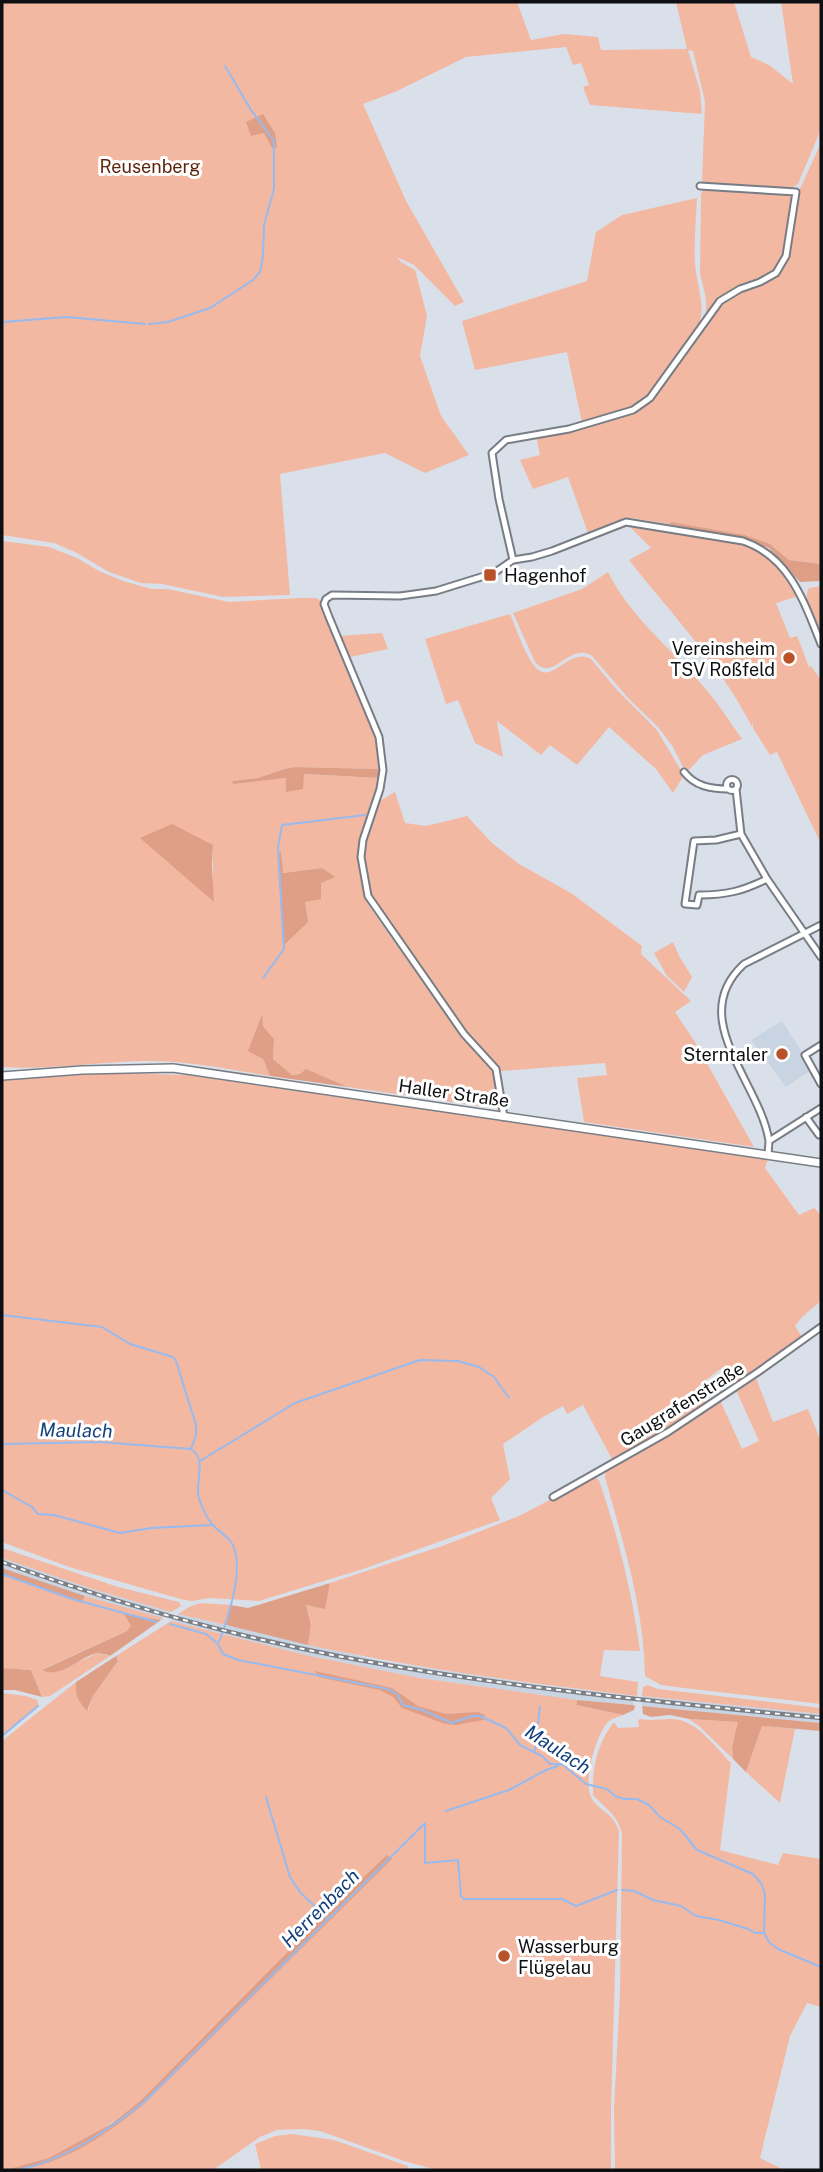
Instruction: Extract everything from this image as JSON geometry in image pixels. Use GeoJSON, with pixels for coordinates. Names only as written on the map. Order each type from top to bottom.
{"type":"FeatureCollection","features":[{"type":"Feature","properties":{"kind":"main road","name":"Haller Straße"},"geometry":{"type":"LineString","coordinates":[[2,1076],[141,1068],[193,1070],[821,1163]]}},
{"type":"Feature","properties":{"kind":"street"},"geometry":{"type":"LineString","coordinates":[[513,560],[492,453],[506,440],[569,429],[634,410],[650,398],[720,301],[776,273],[786,256],[796,192],[700,186]]}},
{"type":"Feature","properties":{"kind":"street"},"geometry":{"type":"LineString","coordinates":[[504,1117],[496,1069],[464,1034],[368,896],[361,857],[363,840],[380,789],[383,770],[379,737],[324,604],[326,598],[332,595],[400,596],[436,591],[494,573],[513,560],[552,551],[626,522],[756,545],[780,565],[798,588],[821,644]]}},
{"type":"Feature","properties":{"kind":"street"},"geometry":{"type":"LineString","coordinates":[[684,772],[696,784],[712,789],[736,789]]}},
{"type":"Feature","properties":{"kind":"street"},"geometry":{"type":"LineString","coordinates":[[728,789],[727,784],[732,780],[737,784],[741,834],[767,879],[821,957]]}},
{"type":"Feature","properties":{"kind":"street"},"geometry":{"type":"LineString","coordinates":[[699,895],[697,905],[685,904],[694,841],[716,840],[741,834]]}},
{"type":"Feature","properties":{"kind":"street"},"geometry":{"type":"LineString","coordinates":[[687,893],[724,895],[746,890],[767,879]]}},
{"type":"Feature","properties":{"kind":"street"},"geometry":{"type":"LineString","coordinates":[[768,1155],[769,1141],[763,1115],[729,1048],[720,1019],[721,1003],[725,987],[733,974],[744,964],[821,925]]}},
{"type":"Feature","properties":{"kind":"street"},"geometry":{"type":"LineString","coordinates":[[821,1045],[805,1055],[821,1084]]}},
{"type":"Feature","properties":{"kind":"street"},"geometry":{"type":"LineString","coordinates":[[769,1141],[821,1108]]}},
{"type":"Feature","properties":{"kind":"street"},"geometry":{"type":"LineString","coordinates":[[806,1118],[821,1135]]}},
{"type":"Feature","properties":{"kind":"street","name":"Gaugrafenstraße"},"geometry":{"type":"LineString","coordinates":[[553,1497],[667,1432],[821,1327]]}},
{"type":"Feature","properties":{"kind":"shaded area"},"geometry":{"type":"Polygon","coordinates":[[[263,114],[275,133],[277,147],[272,148],[264,133],[251,136],[246,122],[263,114]]]}},
{"type":"Feature","properties":{"kind":"shaded area"},"geometry":{"type":"Polygon","coordinates":[[[672,522],[745,535],[770,544],[789,560],[821,564],[821,581],[800,582],[769,548],[749,540],[668,524],[672,522]]]}},
{"type":"Feature","properties":{"kind":"shaded area"},"geometry":{"type":"Polygon","coordinates":[[[295,767],[380,769],[379,778],[304,774],[303,789],[286,792],[286,778],[233,784],[232,781],[258,778],[295,767]]]}},
{"type":"Feature","properties":{"kind":"shaded area"},"geometry":{"type":"Polygon","coordinates":[[[172,824],[213,845],[214,902],[140,838],[172,824]]]}},
{"type":"Feature","properties":{"kind":"shaded area"},"geometry":{"type":"Polygon","coordinates":[[[277,852],[281,852],[283,873],[322,868],[335,877],[321,883],[321,899],[305,902],[308,922],[283,946],[277,852]]]}},
{"type":"Feature","properties":{"kind":"shaded area"},"geometry":{"type":"Polygon","coordinates":[[[262,1014],[263,1026],[274,1039],[273,1059],[292,1075],[300,1074],[306,1069],[348,1087],[270,1076],[263,1059],[248,1051],[262,1014]]]}},
{"type":"Feature","properties":{"kind":"shaded area","name":"Sterntaler"},"geometry":{"type":"Polygon","coordinates":[[[782,1021],[811,1070],[786,1087],[751,1040],[782,1021]]]}},
{"type":"Feature","properties":{"kind":"shaded area"},"geometry":{"type":"Polygon","coordinates":[[[2,1558],[171,1612],[163,1618],[85,1596],[2,1568],[2,1558]]]}},
{"type":"Feature","properties":{"kind":"shaded area"},"geometry":{"type":"Polygon","coordinates":[[[2,1568],[85,1596],[82,1603],[2,1575],[2,1568]]]}},
{"type":"Feature","properties":{"kind":"shaded area"},"geometry":{"type":"Polygon","coordinates":[[[330,1583],[325,1609],[306,1605],[311,1625],[308,1645],[226,1625],[231,1605],[248,1608],[330,1583]]]}},
{"type":"Feature","properties":{"kind":"shaded area"},"geometry":{"type":"Polygon","coordinates":[[[124,1614],[161,1620],[110,1656],[98,1653],[63,1670],[42,1670],[127,1631],[131,1626],[124,1614]]]}},
{"type":"Feature","properties":{"kind":"shaded area"},"geometry":{"type":"Polygon","coordinates":[[[178,1614],[381,1661],[634,1696],[633,1705],[576,1700],[420,1678],[305,1655],[171,1621],[178,1614]]]}},
{"type":"Feature","properties":{"kind":"shaded area"},"geometry":{"type":"Polygon","coordinates":[[[116,1656],[118,1661],[93,1696],[87,1711],[78,1698],[76,1682],[116,1656]]]}},
{"type":"Feature","properties":{"kind":"shaded area"},"geometry":{"type":"Polygon","coordinates":[[[2,1668],[31,1670],[42,1697],[15,1690],[2,1690],[2,1668]]]}},
{"type":"Feature","properties":{"kind":"shaded area"},"geometry":{"type":"Polygon","coordinates":[[[315,1671],[392,1688],[418,1706],[446,1714],[478,1712],[485,1715],[484,1720],[456,1725],[445,1724],[402,1708],[393,1697],[380,1690],[318,1677],[315,1671]]]}},
{"type":"Feature","properties":{"kind":"shaded area"},"geometry":{"type":"Polygon","coordinates":[[[642,1696],[821,1714],[821,1723],[642,1706],[642,1696]]]}},
{"type":"Feature","properties":{"kind":"shaded area"},"geometry":{"type":"Polygon","coordinates":[[[577,1700],[635,1706],[634,1710],[623,1715],[576,1705],[577,1700]]]}},
{"type":"Feature","properties":{"kind":"shaded area"},"geometry":{"type":"Polygon","coordinates":[[[642,1706],[821,1723],[821,1731],[762,1726],[746,1772],[733,1759],[732,1747],[738,1722],[670,1715],[651,1717],[643,1714],[642,1706]]]}},
{"type":"Feature","properties":{"kind":"shaded area"},"geometry":{"type":"Polygon","coordinates":[[[387,1855],[392,1859],[143,2105],[96,2139],[61,2158],[6,2170],[49,2158],[111,2124],[140,2101],[387,1855]]]}},
{"type":"Feature","properties":{"kind":"green space","name":"Reusenberg"},"geometry":{"type":"Polygon","coordinates":[[[2,2],[517,2],[531,40],[564,34],[598,37],[601,50],[687,49],[676,2],[734,2],[751,57],[769,65],[793,84],[781,2],[821,2],[821,129],[798,184],[790,189],[702,183],[705,102],[693,51],[688,50],[700,91],[702,114],[590,105],[583,87],[589,85],[581,63],[573,65],[566,47],[466,57],[397,91],[363,104],[406,201],[464,302],[455,306],[414,265],[397,257],[416,273],[427,316],[420,356],[441,416],[469,455],[425,473],[385,453],[280,474],[290,595],[223,597],[162,584],[141,583],[109,572],[54,543],[2,535],[2,2]]]}},
{"type":"Feature","properties":{"kind":"green space"},"geometry":{"type":"Polygon","coordinates":[[[821,143],[821,564],[789,560],[770,544],[745,535],[672,522],[668,524],[632,518],[588,533],[568,477],[533,489],[520,460],[540,455],[536,436],[585,427],[640,409],[656,393],[724,301],[778,274],[790,251],[799,191],[821,143]]]}},
{"type":"Feature","properties":{"kind":"green space"},"geometry":{"type":"Polygon","coordinates":[[[703,190],[794,194],[787,244],[776,268],[759,281],[721,298],[711,307],[706,319],[706,299],[700,273],[703,190]]]}},
{"type":"Feature","properties":{"kind":"green space"},"geometry":{"type":"Polygon","coordinates":[[[697,198],[695,255],[700,292],[700,321],[682,354],[642,399],[622,411],[582,423],[567,352],[475,370],[462,321],[587,281],[596,232],[622,215],[697,198]]]}},
{"type":"Feature","properties":{"kind":"green space"},"geometry":{"type":"Polygon","coordinates":[[[627,524],[749,544],[778,566],[799,596],[776,603],[790,638],[797,636],[809,667],[811,666],[821,680],[821,844],[777,752],[770,755],[753,728],[753,721],[752,727],[711,661],[629,560],[651,548],[627,524]]]}},
{"type":"Feature","properties":{"kind":"green space"},"geometry":{"type":"Polygon","coordinates":[[[2,541],[49,547],[123,581],[152,589],[168,589],[229,602],[300,598],[316,598],[322,601],[372,730],[380,769],[295,767],[258,778],[233,781],[287,778],[286,792],[303,774],[379,778],[360,862],[369,906],[456,1029],[491,1066],[501,1101],[500,1109],[348,1087],[306,1070],[291,1075],[273,1059],[274,1039],[263,1026],[261,1016],[249,1050],[263,1059],[270,1076],[158,1061],[2,1067],[2,541]],[[213,845],[191,881],[213,901],[213,845]],[[277,852],[283,945],[305,902],[320,883],[322,868],[282,873],[281,852],[277,852]]]}},
{"type":"Feature","properties":{"kind":"green space"},"geometry":{"type":"Polygon","coordinates":[[[608,572],[628,604],[704,687],[742,739],[703,755],[686,773],[673,747],[658,727],[629,699],[592,656],[576,654],[548,668],[542,667],[535,662],[513,613],[582,589],[608,572]]]}},
{"type":"Feature","properties":{"kind":"green space"},"geometry":{"type":"Polygon","coordinates":[[[821,586],[821,637],[810,613],[807,594],[809,588],[821,586]]]}},
{"type":"Feature","properties":{"kind":"green space"},"geometry":{"type":"Polygon","coordinates":[[[510,614],[526,653],[540,671],[553,670],[574,658],[591,659],[656,729],[684,775],[673,793],[656,769],[609,727],[577,765],[550,745],[541,755],[497,721],[503,757],[475,743],[458,700],[446,704],[425,639],[510,614]]]}},
{"type":"Feature","properties":{"kind":"green space"},"geometry":{"type":"Polygon","coordinates":[[[382,633],[388,649],[350,657],[339,636],[382,633]]]}},
{"type":"Feature","properties":{"kind":"green space"},"geometry":{"type":"Polygon","coordinates":[[[395,792],[405,823],[426,826],[467,816],[492,843],[519,864],[571,893],[642,946],[641,954],[691,1001],[675,1012],[695,1042],[754,1147],[584,1122],[577,1078],[607,1075],[605,1063],[500,1071],[461,1026],[369,894],[365,868],[368,837],[378,802],[395,792]]]}},
{"type":"Feature","properties":{"kind":"green space"},"geometry":{"type":"Polygon","coordinates":[[[673,942],[692,977],[684,992],[667,976],[654,953],[673,942]]]}},
{"type":"Feature","properties":{"kind":"green space"},"geometry":{"type":"Polygon","coordinates":[[[111,1073],[187,1075],[768,1159],[765,1168],[799,1215],[814,1208],[821,1215],[821,1301],[795,1326],[802,1337],[734,1387],[722,1368],[698,1386],[706,1404],[613,1461],[583,1405],[567,1414],[563,1406],[543,1417],[503,1444],[510,1479],[491,1498],[500,1520],[363,1569],[259,1601],[209,1598],[193,1601],[69,1567],[2,1542],[2,1080],[111,1073]]]}},
{"type":"Feature","properties":{"kind":"green space"},"geometry":{"type":"Polygon","coordinates":[[[756,1378],[773,1422],[808,1409],[821,1442],[821,1704],[661,1685],[645,1676],[637,1600],[605,1477],[606,1471],[720,1400],[742,1449],[759,1441],[736,1390],[756,1378]]]}},
{"type":"Feature","properties":{"kind":"green space"},"geometry":{"type":"Polygon","coordinates":[[[594,1477],[599,1480],[618,1543],[629,1586],[640,1651],[604,1650],[600,1676],[638,1682],[637,1696],[471,1674],[308,1645],[311,1625],[306,1605],[324,1608],[330,1583],[445,1545],[519,1516],[594,1477]]]}},
{"type":"Feature","properties":{"kind":"green space"},"geometry":{"type":"Polygon","coordinates":[[[2,1548],[118,1587],[179,1602],[181,1606],[171,1612],[89,1588],[2,1558],[2,1548]]]}},
{"type":"Feature","properties":{"kind":"green space"},"geometry":{"type":"Polygon","coordinates":[[[2,1575],[83,1602],[85,1596],[163,1618],[161,1620],[125,1614],[132,1626],[127,1631],[43,1669],[55,1672],[98,1653],[110,1656],[50,1696],[42,1697],[31,1670],[2,1668],[2,1575]]]}},
{"type":"Feature","properties":{"kind":"green space"},"geometry":{"type":"Polygon","coordinates":[[[200,1603],[231,1605],[226,1625],[178,1614],[200,1603]]]}},
{"type":"Feature","properties":{"kind":"green space"},"geometry":{"type":"Polygon","coordinates":[[[171,1621],[305,1655],[420,1678],[577,1700],[576,1705],[623,1715],[603,1728],[592,1759],[589,1782],[592,1799],[613,1819],[619,1831],[611,2170],[437,2170],[320,2131],[303,2129],[277,2130],[260,2137],[213,2170],[23,2170],[56,2160],[143,2105],[391,1858],[333,1906],[140,2101],[110,2124],[57,2155],[2,2170],[2,1741],[76,1682],[78,1698],[88,1711],[93,1696],[118,1661],[116,1656],[171,1621]]]}},
{"type":"Feature","properties":{"kind":"green space"},"geometry":{"type":"Polygon","coordinates":[[[647,1685],[658,1689],[821,1708],[821,1714],[642,1696],[643,1687],[647,1685]]]}},
{"type":"Feature","properties":{"kind":"green space"},"geometry":{"type":"Polygon","coordinates":[[[2,1693],[26,1696],[37,1700],[39,1706],[2,1737],[2,1693]]]}},
{"type":"Feature","properties":{"kind":"green space"},"geometry":{"type":"Polygon","coordinates":[[[640,1719],[675,1719],[687,1723],[708,1738],[731,1763],[720,1850],[778,1865],[783,1853],[821,1859],[821,2007],[807,2003],[790,2036],[760,2158],[784,2170],[615,2170],[614,2109],[620,1993],[622,1834],[614,1816],[593,1795],[593,1785],[595,1765],[608,1730],[614,1722],[618,1728],[639,1727],[640,1719]]]}},
{"type":"Feature","properties":{"kind":"green space"},"geometry":{"type":"Polygon","coordinates":[[[689,1719],[739,1722],[732,1747],[733,1759],[699,1726],[689,1719]]]}},
{"type":"Feature","properties":{"kind":"green space"},"geometry":{"type":"Polygon","coordinates":[[[762,1726],[795,1729],[780,1803],[746,1772],[762,1726]]]}},
{"type":"Feature","properties":{"kind":"green space"},"geometry":{"type":"Polygon","coordinates":[[[292,2134],[334,2140],[408,2166],[407,2170],[261,2170],[255,2144],[275,2136],[292,2134]]]}},
{"type":"Feature","properties":{"kind":"waterway"},"geometry":{"type":"LineString","coordinates":[[149,324],[168,322],[210,308],[253,280],[260,272],[264,225],[274,189],[274,141],[251,110],[225,66]]}},
{"type":"Feature","properties":{"kind":"waterway"},"geometry":{"type":"LineString","coordinates":[[2,322],[67,317],[145,324]]}},
{"type":"Feature","properties":{"kind":"waterway"},"geometry":{"type":"LineString","coordinates":[[263,978],[284,949],[278,847],[282,825],[365,815]]}},
{"type":"Feature","properties":{"kind":"waterway"},"geometry":{"type":"LineString","coordinates":[[2,1315],[102,1327],[130,1344],[173,1357],[196,1425],[191,1449]]}},
{"type":"Feature","properties":{"kind":"waterway"},"geometry":{"type":"LineString","coordinates":[[200,1461],[295,1403],[420,1360],[458,1361],[479,1367],[494,1377],[509,1398]]}},
{"type":"Feature","properties":{"kind":"waterway","name":"Maulach"},"geometry":{"type":"LineString","coordinates":[[2,1444],[100,1442],[191,1449],[200,1465],[199,1499],[210,1522],[231,1542],[237,1564],[234,1592],[219,1642]]}},
{"type":"Feature","properties":{"kind":"waterway"},"geometry":{"type":"LineString","coordinates":[[2,1490],[32,1507],[38,1514],[54,1515],[120,1533],[151,1528],[211,1525]]}},
{"type":"Feature","properties":{"kind":"waterway","name":"Maulach"},"geometry":{"type":"LineString","coordinates":[[2,1574],[72,1599],[157,1622]]}},
{"type":"Feature","properties":{"kind":"waterway","name":"Maulach"},"geometry":{"type":"LineString","coordinates":[[170,1624],[206,1634],[218,1644],[223,1654],[238,1660],[388,1689],[397,1694],[403,1705],[452,1723],[480,1716],[506,1728],[520,1745],[542,1756],[550,1764],[562,1764],[586,1784],[607,1789],[615,1796],[637,1799],[649,1805],[660,1817],[680,1829],[697,1850],[753,1874],[761,1883],[765,1894],[764,1933],[769,1942],[778,1949],[821,1967]]}},
{"type":"Feature","properties":{"kind":"waterway"},"geometry":{"type":"LineString","coordinates":[[2,1736],[38,1706]]}},
{"type":"Feature","properties":{"kind":"waterway"},"geometry":{"type":"LineString","coordinates":[[535,1750],[540,1706]]}},
{"type":"Feature","properties":{"kind":"waterway","name":"Herrenbach"},"geometry":{"type":"LineString","coordinates":[[446,1811],[509,1790],[558,1766]]}},
{"type":"Feature","properties":{"kind":"waterway"},"geometry":{"type":"LineString","coordinates":[[266,1797],[290,1877],[300,1892],[327,1918]]}},
{"type":"Feature","properties":{"kind":"waterway","name":"Herrenbach"},"geometry":{"type":"LineString","coordinates":[[18,2170],[68,2152],[99,2135],[142,2104],[425,1823]]}},
{"type":"Feature","properties":{"kind":"waterway","name":"Herrenbach"},"geometry":{"type":"LineString","coordinates":[[425,1824],[425,1863],[458,1860],[461,1896],[464,1899],[562,1899],[576,1906],[617,1890]]}},
{"type":"Feature","properties":{"kind":"waterway","name":"Herrenbach"},"geometry":{"type":"LineString","coordinates":[[622,1890],[634,1891],[653,1900],[681,1906],[696,1916],[762,1933]]}},
{"type":"Feature","properties":{"kind":"railway"},"geometry":{"type":"LineString","coordinates":[[2,1562],[171,1616],[343,1657],[522,1685],[821,1718]]}},
{"type":"Feature","properties":{"kind":"place","name":"Hagenhof"},"geometry":{"type":"Point","coordinates":[490,575]}},
{"type":"Feature","properties":{"kind":"place","name":"Vereinsheim TSV Roßfeld"},"geometry":{"type":"Point","coordinates":[789,658]}},
{"type":"Feature","properties":{"kind":"place","name":"Sterntaler"},"geometry":{"type":"Point","coordinates":[782,1054]}},
{"type":"Feature","properties":{"kind":"place","name":"Wasserburg Flügelau"},"geometry":{"type":"Point","coordinates":[504,1956]}}]}
